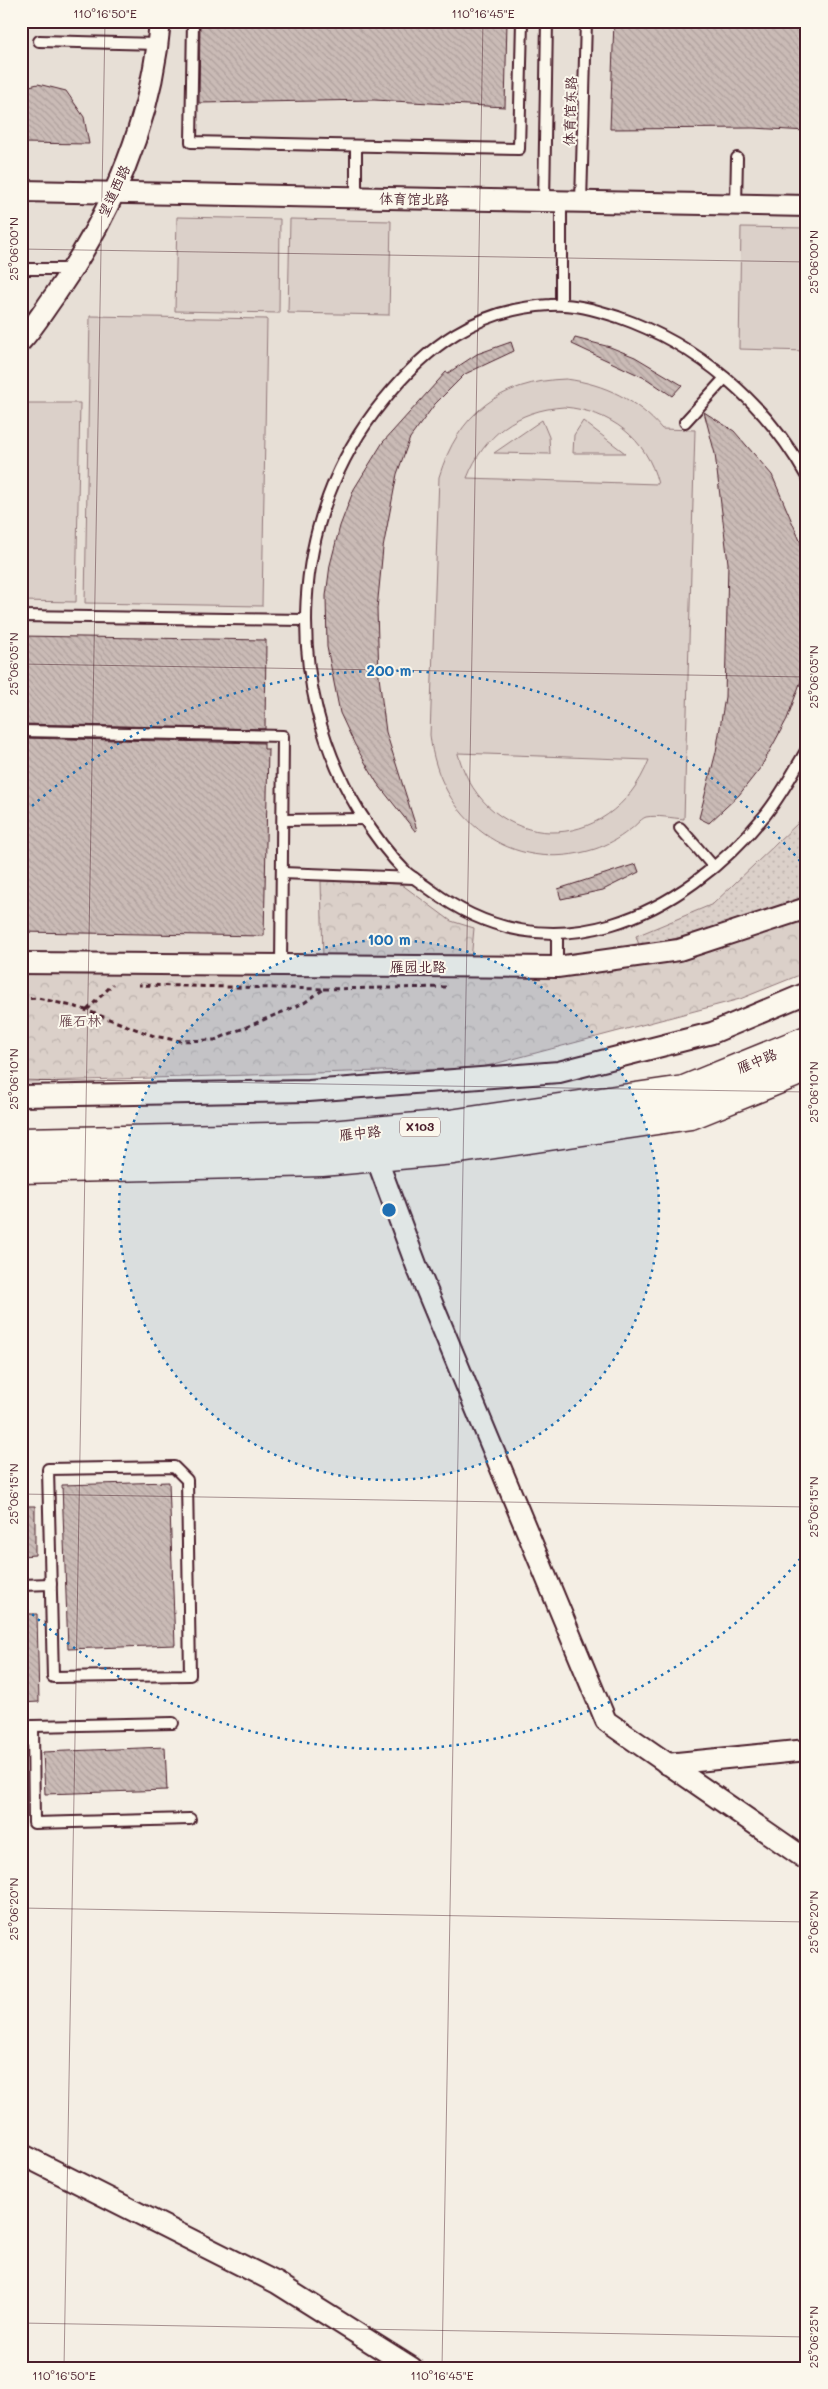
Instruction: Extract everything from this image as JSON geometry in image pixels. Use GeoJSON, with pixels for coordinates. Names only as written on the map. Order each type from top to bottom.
{"type":"FeatureCollection","features":[{"type":"Feature","properties":{"kind":"main road","name":"雁中路"},"geometry":{"type":"LineString","coordinates":[[21,1169],[322,1162],[374,1144],[450,1124],[684,1090],[807,1040]]}},
{"type":"Feature","properties":{"kind":"main road","name":"雁中路"},"geometry":{"type":"LineString","coordinates":[[21,1142],[320,1136],[374,1144],[454,1150],[691,1115],[807,1068]]}},
{"type":"Feature","properties":{"kind":"street","name":"望道西路"},"geometry":{"type":"LineString","coordinates":[[23,336],[72,269],[129,159],[142,121],[158,44],[160,21]]}},
{"type":"Feature","properties":{"kind":"street","name":"体育馆北路"},"geometry":{"type":"LineString","coordinates":[[21,191],[807,206]]}},
{"type":"Feature","properties":{"kind":"street","name":"雁园北路"},"geometry":{"type":"LineString","coordinates":[[21,963],[557,967],[679,950],[807,908]]}},
{"type":"Feature","properties":{"kind":"street"},"geometry":{"type":"LineString","coordinates":[[21,1096],[309,1090],[559,1072],[712,1033],[807,993]]}},
{"type":"Feature","properties":{"kind":"street"},"geometry":{"type":"LineString","coordinates":[[374,1144],[417,1267],[606,1721],[807,1860]]}},
{"type":"Feature","properties":{"kind":"street"},"geometry":{"type":"LineString","coordinates":[[667,1764],[807,1750]]}},
{"type":"Feature","properties":{"kind":"street"},"geometry":{"type":"LineString","coordinates":[[21,2154],[277,2283],[412,2368]]}},
{"type":"Feature","properties":{"kind":"lane"},"geometry":{"type":"LineString","coordinates":[[193,21],[190,142],[518,149],[522,21]]}},
{"type":"Feature","properties":{"kind":"lane","name":"体育馆东路"},"geometry":{"type":"LineString","coordinates":[[547,21],[553,202],[561,304]]}},
{"type":"Feature","properties":{"kind":"lane","name":"体育馆东路"},"geometry":{"type":"LineString","coordinates":[[581,202],[586,21]]}},
{"type":"Feature","properties":{"kind":"lane"},"geometry":{"type":"LineString","coordinates":[[39,41],[158,44]]}},
{"type":"Feature","properties":{"kind":"lane"},"geometry":{"type":"LineString","coordinates":[[356,146],[356,198]]}},
{"type":"Feature","properties":{"kind":"lane"},"geometry":{"type":"LineString","coordinates":[[736,204],[737,158]]}},
{"type":"Feature","properties":{"kind":"lane"},"geometry":{"type":"LineString","coordinates":[[21,269],[72,269]]}},
{"type":"Feature","properties":{"kind":"lane"},"geometry":{"type":"LineString","coordinates":[[807,477],[776,429],[741,390],[697,355],[650,328],[595,309],[561,304],[542,305],[490,316],[441,342],[419,360],[366,421],[338,470],[320,520],[308,574],[305,620],[310,682],[323,735],[343,785],[364,819],[378,839],[414,878],[452,906],[500,927],[557,934],[609,926],[638,915],[682,890],[713,866],[767,813],[807,749]]}},
{"type":"Feature","properties":{"kind":"lane"},"geometry":{"type":"LineString","coordinates":[[685,422],[725,378]]}},
{"type":"Feature","properties":{"kind":"lane"},"geometry":{"type":"LineString","coordinates":[[21,616],[305,620]]}},
{"type":"Feature","properties":{"kind":"lane"},"geometry":{"type":"LineString","coordinates":[[21,731],[283,736],[281,966]]}},
{"type":"Feature","properties":{"kind":"lane"},"geometry":{"type":"LineString","coordinates":[[283,820],[364,819]]}},
{"type":"Feature","properties":{"kind":"lane"},"geometry":{"type":"LineString","coordinates":[[680,828],[713,866]]}},
{"type":"Feature","properties":{"kind":"lane"},"geometry":{"type":"LineString","coordinates":[[282,873],[414,878]]}},
{"type":"Feature","properties":{"kind":"lane"},"geometry":{"type":"LineString","coordinates":[[557,934],[557,967]]}},
{"type":"Feature","properties":{"kind":"lane"},"geometry":{"type":"LineString","coordinates":[[174,1467],[186,1480],[190,1675],[52,1677],[51,1584],[48,1469],[174,1467]]}},
{"type":"Feature","properties":{"kind":"lane"},"geometry":{"type":"LineString","coordinates":[[21,1585],[51,1584]]}},
{"type":"Feature","properties":{"kind":"lane"},"geometry":{"type":"LineString","coordinates":[[21,1726],[173,1723]]}},
{"type":"Feature","properties":{"kind":"lane"},"geometry":{"type":"LineString","coordinates":[[33,1726],[34,1823],[190,1819]]}},
{"type":"Feature","properties":{"kind":"path"},"geometry":{"type":"LineString","coordinates":[[105,984],[123,984]]}},
{"type":"Feature","properties":{"kind":"path"},"geometry":{"type":"LineString","coordinates":[[87,1010],[113,984]]}},
{"type":"Feature","properties":{"kind":"path"},"geometry":{"type":"LineString","coordinates":[[21,999],[38,998],[87,1010],[154,1036],[180,1041],[215,1040],[304,1003],[324,989],[133,985]]}},
{"type":"Feature","properties":{"kind":"shaded area"},"geometry":{"type":"Polygon","coordinates":[[[21,21],[807,21],[807,972],[740,999],[21,1082],[21,21]]]}},
{"type":"Feature","properties":{"kind":"green space"},"geometry":{"type":"Polygon","coordinates":[[[177,217],[280,219],[279,313],[175,311],[177,217]]]}},
{"type":"Feature","properties":{"kind":"green space"},"geometry":{"type":"Polygon","coordinates":[[[290,219],[391,221],[389,315],[288,313],[290,219]]]}},
{"type":"Feature","properties":{"kind":"green space"},"geometry":{"type":"Polygon","coordinates":[[[741,227],[807,228],[807,351],[739,349],[741,227]]]}},
{"type":"Feature","properties":{"kind":"green space"},"geometry":{"type":"Polygon","coordinates":[[[90,316],[267,319],[262,606],[85,603],[90,316]]]}},
{"type":"Feature","properties":{"kind":"green space"},"geometry":{"type":"Polygon","coordinates":[[[566,379],[607,389],[642,410],[662,429],[695,430],[684,819],[660,816],[646,817],[608,844],[595,849],[564,855],[535,854],[508,847],[484,834],[464,815],[448,792],[436,765],[430,735],[439,477],[447,455],[458,435],[470,419],[485,405],[502,394],[521,386],[542,381],[566,379]],[[564,407],[531,413],[517,419],[504,428],[483,449],[467,478],[658,484],[653,468],[645,453],[636,440],[624,430],[597,414],[564,407]],[[458,753],[473,788],[495,812],[521,827],[550,832],[580,828],[607,815],[631,792],[649,760],[458,753]]]}},
{"type":"Feature","properties":{"kind":"green space"},"geometry":{"type":"Polygon","coordinates":[[[21,403],[80,403],[76,602],[21,601],[21,403]]]}},
{"type":"Feature","properties":{"kind":"green space"},"geometry":{"type":"Polygon","coordinates":[[[542,420],[549,437],[550,454],[494,453],[542,420]]]}},
{"type":"Feature","properties":{"kind":"green space"},"geometry":{"type":"Polygon","coordinates":[[[583,421],[625,453],[573,453],[574,435],[583,421]]]}},
{"type":"Feature","properties":{"kind":"green space"},"geometry":{"type":"Polygon","coordinates":[[[807,809],[807,896],[729,924],[640,948],[636,936],[713,904],[797,824],[807,809]]]}},
{"type":"Feature","properties":{"kind":"green space"},"geometry":{"type":"Polygon","coordinates":[[[321,881],[401,884],[451,921],[474,928],[471,960],[323,958],[321,881]]]}},
{"type":"Feature","properties":{"kind":"green space","name":"雁石林"},"geometry":{"type":"Polygon","coordinates":[[[807,908],[807,972],[740,999],[479,1068],[21,1082],[21,963],[557,967],[679,950],[807,908]]]}},
{"type":"Feature","properties":{"kind":"building"},"geometry":{"type":"Polygon","coordinates":[[[200,21],[507,21],[505,107],[374,100],[199,103],[200,21]]]}},
{"type":"Feature","properties":{"kind":"building"},"geometry":{"type":"Polygon","coordinates":[[[614,21],[807,21],[807,131],[753,128],[610,129],[614,21]]]}},
{"type":"Feature","properties":{"kind":"building"},"geometry":{"type":"Polygon","coordinates":[[[38,84],[66,91],[84,117],[89,144],[21,143],[21,88],[38,84]]]}},
{"type":"Feature","properties":{"kind":"building"},"geometry":{"type":"Polygon","coordinates":[[[575,338],[610,347],[635,357],[682,385],[672,396],[647,379],[572,344],[575,338]]]}},
{"type":"Feature","properties":{"kind":"building"},"geometry":{"type":"Polygon","coordinates":[[[511,342],[514,351],[465,374],[435,404],[410,438],[397,474],[383,548],[377,609],[379,677],[386,732],[417,830],[415,831],[377,783],[355,745],[340,713],[327,647],[326,596],[330,565],[340,526],[354,489],[383,442],[446,372],[448,373],[477,354],[511,342]]]}},
{"type":"Feature","properties":{"kind":"building"},"geometry":{"type":"Polygon","coordinates":[[[704,412],[734,431],[772,475],[801,543],[807,592],[807,646],[802,678],[787,719],[761,767],[739,795],[709,823],[699,818],[716,752],[725,697],[728,563],[715,454],[704,412]]]}},
{"type":"Feature","properties":{"kind":"building"},"geometry":{"type":"Polygon","coordinates":[[[21,636],[266,640],[265,729],[21,724],[21,636]]]}},
{"type":"Feature","properties":{"kind":"building"},"geometry":{"type":"Polygon","coordinates":[[[21,738],[264,743],[264,749],[268,749],[264,936],[21,932],[21,738]]]}},
{"type":"Feature","properties":{"kind":"building"},"geometry":{"type":"Polygon","coordinates":[[[636,864],[639,872],[603,890],[561,899],[558,889],[636,864]]]}},
{"type":"Feature","properties":{"kind":"building"},"geometry":{"type":"Polygon","coordinates":[[[169,1482],[175,1645],[68,1649],[62,1485],[169,1482]]]}},
{"type":"Feature","properties":{"kind":"building"},"geometry":{"type":"Polygon","coordinates":[[[21,1506],[35,1506],[35,1555],[21,1556],[21,1506]]]}},
{"type":"Feature","properties":{"kind":"building"},"geometry":{"type":"Polygon","coordinates":[[[21,1614],[37,1614],[39,1702],[21,1703],[21,1614]]]}},
{"type":"Feature","properties":{"kind":"building"},"geometry":{"type":"Polygon","coordinates":[[[165,1747],[167,1790],[45,1794],[43,1752],[165,1747]]]}}]}
